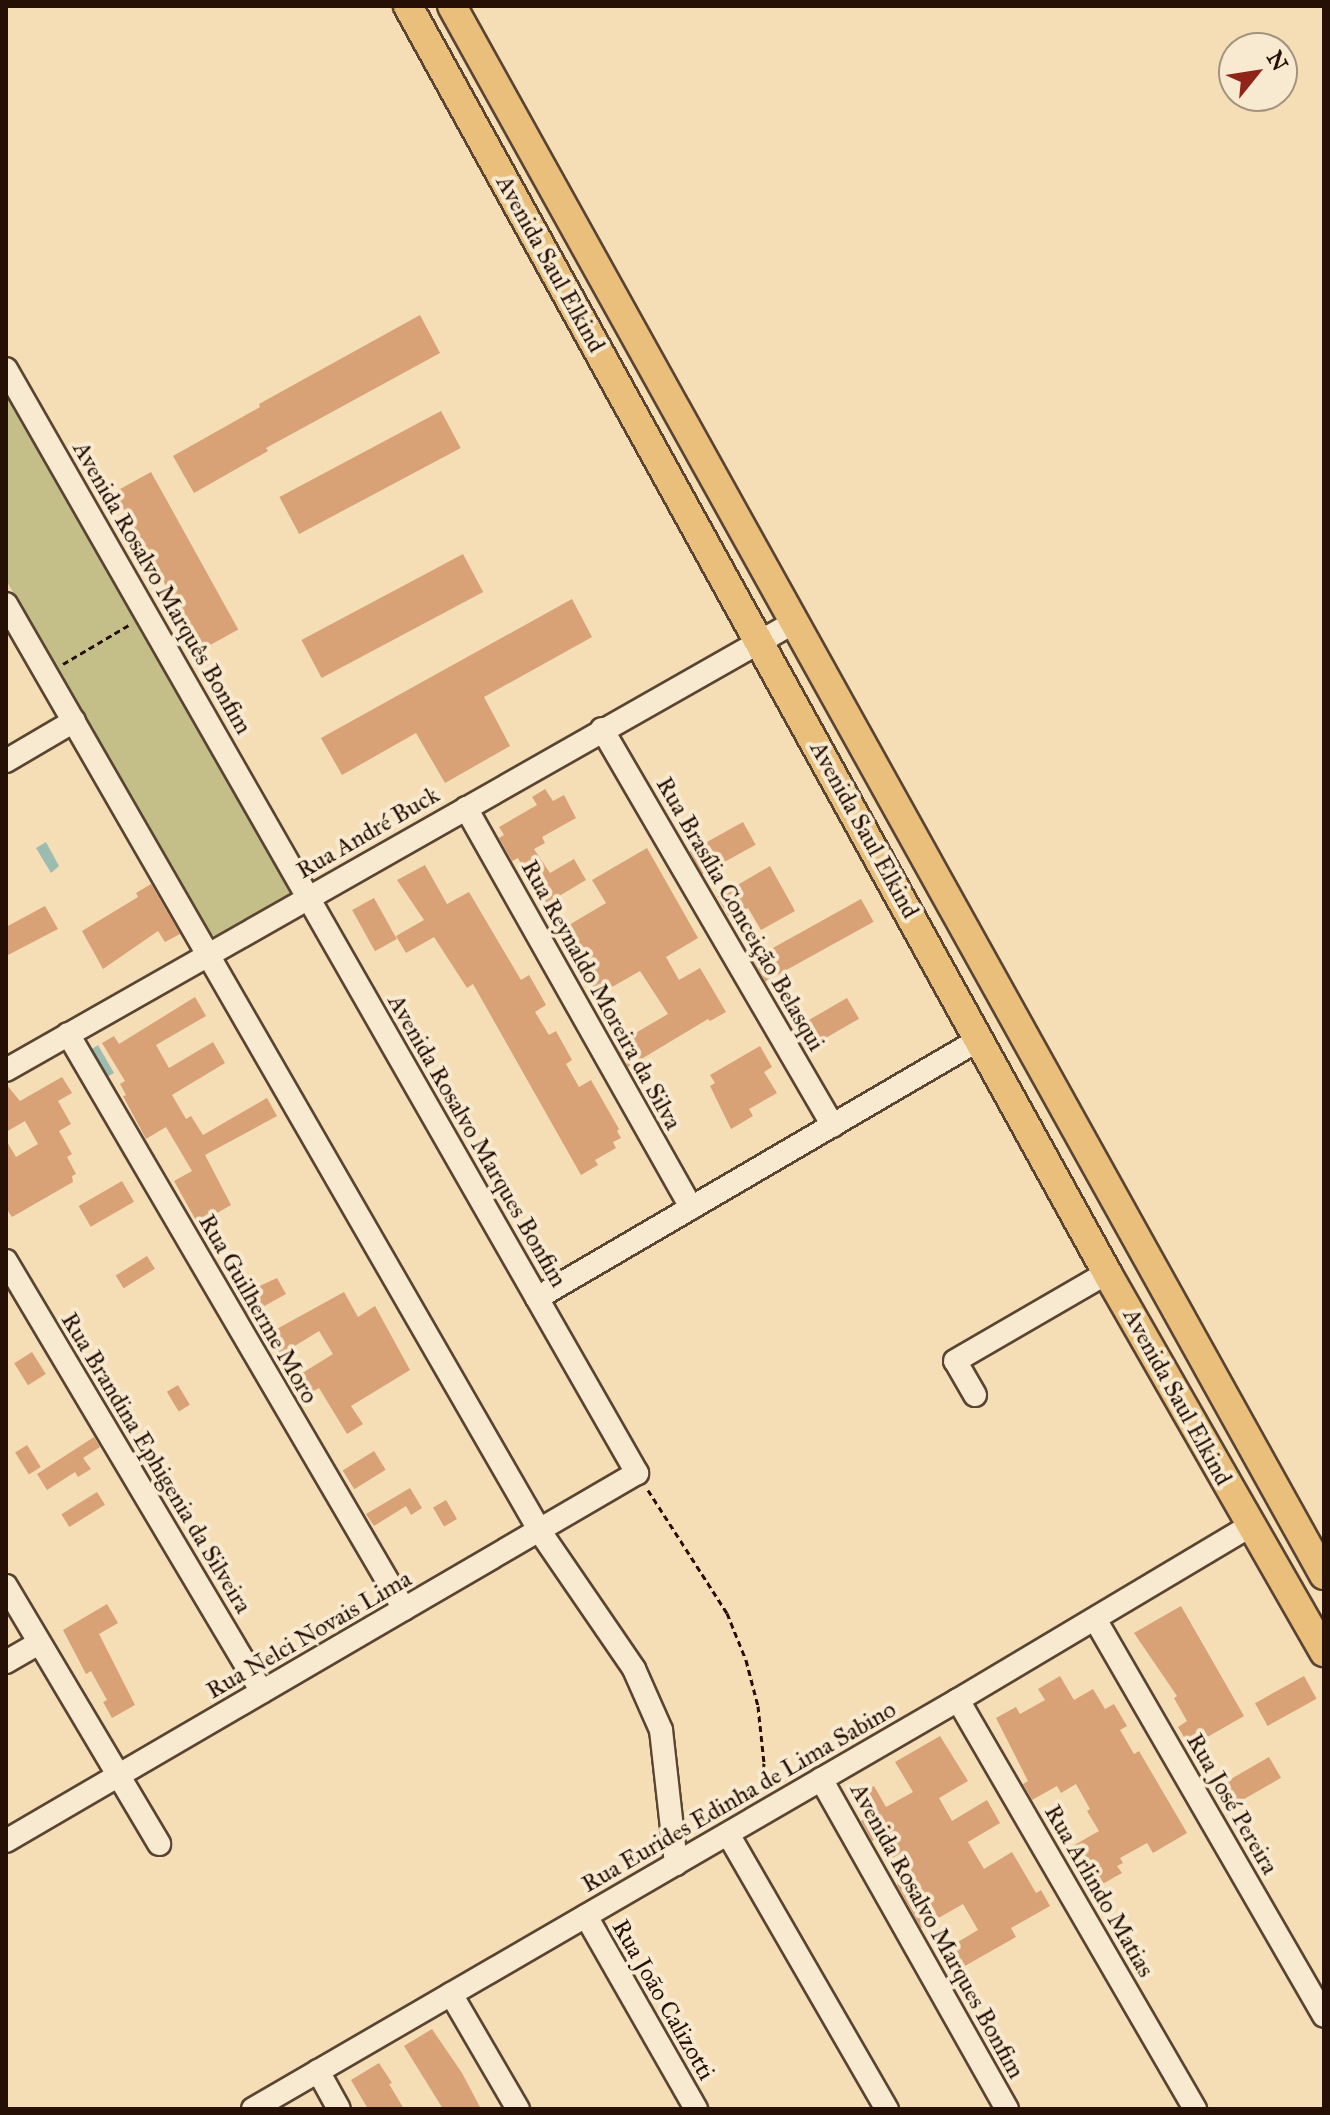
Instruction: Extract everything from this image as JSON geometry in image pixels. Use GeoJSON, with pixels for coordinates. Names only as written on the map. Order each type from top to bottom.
{"type":"FeatureCollection","features":[{"type":"Feature","properties":{"kind":"main road","name":"Avenida Saul Elkind"},"geometry":{"type":"LineString","coordinates":[[408,6],[1107,1273],[1324,1652]]}},
{"type":"Feature","properties":{"kind":"main road","name":"Avenida Saul Elkind"},"geometry":{"type":"LineString","coordinates":[[452,6],[1324,1575]]}},
{"type":"Feature","properties":{"kind":"main road"},"geometry":{"type":"LineString","coordinates":[[1250,1526],[1285,1505]]}},
{"type":"Feature","properties":{"kind":"street","name":"Avenida Rosalvo Marquês Bonfim"},"geometry":{"type":"LineString","coordinates":[[6,369],[273,834]]}},
{"type":"Feature","properties":{"kind":"street"},"geometry":{"type":"LineString","coordinates":[[6,604],[541,1533],[634,1669],[661,1730],[676,1864]]}},
{"type":"Feature","properties":{"kind":"street","name":"Rua André Buck"},"geometry":{"type":"LineString","coordinates":[[6,1070],[793,623]]}},
{"type":"Feature","properties":{"kind":"street"},"geometry":{"type":"LineString","coordinates":[[6,761],[74,721]]}},
{"type":"Feature","properties":{"kind":"street","name":"Rua Brasília Conceição Belasqui"},"geometry":{"type":"LineString","coordinates":[[602,729],[833,1126]]}},
{"type":"Feature","properties":{"kind":"street","name":"Rua Reynaldo Moreira da Silva"},"geometry":{"type":"LineString","coordinates":[[466,808],[691,1208]]}},
{"type":"Feature","properties":{"kind":"street","name":"Avenida Rosalvo Marques Bonfim"},"geometry":{"type":"LineString","coordinates":[[273,834],[637,1473]]}},
{"type":"Feature","properties":{"kind":"street","name":"Rua Guilherme Moro"},"geometry":{"type":"LineString","coordinates":[[68,1034],[404,1609]]}},
{"type":"Feature","properties":{"kind":"street"},"geometry":{"type":"LineString","coordinates":[[537,1298],[980,1039]]}},
{"type":"Feature","properties":{"kind":"street","name":"Rua Brandina Ephigenia da Silveira"},"geometry":{"type":"LineString","coordinates":[[6,1261],[262,1692]]}},
{"type":"Feature","properties":{"kind":"street"},"geometry":{"type":"LineString","coordinates":[[975,1395],[955,1361],[1107,1273]]}},
{"type":"Feature","properties":{"kind":"street","name":"Rua Nelci Novais Lima"},"geometry":{"type":"LineString","coordinates":[[6,1841],[404,1609],[541,1533],[637,1473]]}},
{"type":"Feature","properties":{"kind":"street","name":"Rua Eurides Edinha de Lima Sabino"},"geometry":{"type":"LineString","coordinates":[[253,2109],[958,1700],[1250,1526]]}},
{"type":"Feature","properties":{"kind":"street"},"geometry":{"type":"LineString","coordinates":[[6,1586],[159,1844]]}},
{"type":"Feature","properties":{"kind":"street","name":"Rua José Pereira"},"geometry":{"type":"LineString","coordinates":[[1095,1619],[1324,2016]]}},
{"type":"Feature","properties":{"kind":"street"},"geometry":{"type":"LineString","coordinates":[[6,1662],[39,1643]]}},
{"type":"Feature","properties":{"kind":"street","name":"Rua Arlindo Matias"},"geometry":{"type":"LineString","coordinates":[[958,1700],[1195,2109]]}},
{"type":"Feature","properties":{"kind":"street","name":"Avenida Rosalvo Marques Bonfim"},"geometry":{"type":"LineString","coordinates":[[821,1779],[1007,2109]]}},
{"type":"Feature","properties":{"kind":"street"},"geometry":{"type":"LineString","coordinates":[[728,1834],[887,2109]]}},
{"type":"Feature","properties":{"kind":"street","name":"Rua João Calizotti"},"geometry":{"type":"LineString","coordinates":[[586,1916],[696,2109]]}},
{"type":"Feature","properties":{"kind":"street"},"geometry":{"type":"LineString","coordinates":[[451,1994],[518,2109]]}},
{"type":"Feature","properties":{"kind":"street"},"geometry":{"type":"LineString","coordinates":[[318,2071],[339,2109]]}},
{"type":"Feature","properties":{"kind":"path"},"geometry":{"type":"LineString","coordinates":[[46,673],[147,615]]}},
{"type":"Feature","properties":{"kind":"path"},"geometry":{"type":"LineString","coordinates":[[637,1473],[727,1613],[746,1660],[758,1706],[764,1763],[760,1815]]}},
{"type":"Feature","properties":{"kind":"shaded area"},"geometry":{"type":"Polygon","coordinates":[[[6,396],[295,893],[291,899],[217,938],[211,934],[6,580],[6,396]]]}},
{"type":"Feature","properties":{"kind":"water"},"geometry":{"type":"Polygon","coordinates":[[[46,842],[59,866],[51,873],[36,848],[46,842]]]}},
{"type":"Feature","properties":{"kind":"water"},"geometry":{"type":"Polygon","coordinates":[[[98,1045],[114,1073],[105,1078],[92,1049],[98,1045]]]}},
{"type":"Feature","properties":{"kind":"building"},"geometry":{"type":"Polygon","coordinates":[[[420,315],[440,353],[266,448],[268,451],[194,493],[173,456],[260,407],[259,404],[420,315]]]}},
{"type":"Feature","properties":{"kind":"building"},"geometry":{"type":"Polygon","coordinates":[[[441,411],[461,448],[299,534],[279,497],[441,411]]]}},
{"type":"Feature","properties":{"kind":"building"},"geometry":{"type":"Polygon","coordinates":[[[151,472],[238,629],[202,650],[114,492],[151,472]]]}},
{"type":"Feature","properties":{"kind":"building"},"geometry":{"type":"Polygon","coordinates":[[[463,554],[483,592],[322,678],[301,640],[463,554]]]}},
{"type":"Feature","properties":{"kind":"building"},"geometry":{"type":"Polygon","coordinates":[[[572,599],[592,637],[484,697],[510,746],[445,783],[416,733],[342,775],[321,738],[572,599]]]}},
{"type":"Feature","properties":{"kind":"building"},"geometry":{"type":"Polygon","coordinates":[[[545,789],[553,801],[564,795],[576,818],[542,837],[545,843],[534,849],[550,873],[574,859],[586,880],[544,905],[518,858],[512,861],[499,838],[504,835],[499,827],[537,805],[532,797],[545,789]]]}},
{"type":"Feature","properties":{"kind":"building"},"geometry":{"type":"Polygon","coordinates":[[[743,822],[756,845],[702,874],[690,852],[743,822]]]}},
{"type":"Feature","properties":{"kind":"building"},"geometry":{"type":"Polygon","coordinates":[[[647,848],[698,938],[666,957],[679,980],[700,968],[726,1012],[710,1021],[708,1019],[628,1067],[615,1045],[668,1014],[640,971],[598,995],[559,931],[606,903],[592,880],[647,848]]]}},
{"type":"Feature","properties":{"kind":"building"},"geometry":{"type":"Polygon","coordinates":[[[425,865],[447,904],[469,892],[521,980],[529,975],[541,996],[546,1005],[535,1012],[549,1035],[556,1031],[572,1060],[566,1064],[579,1087],[591,1080],[619,1129],[621,1138],[613,1142],[616,1148],[595,1160],[598,1165],[581,1175],[473,984],[467,988],[434,937],[406,953],[396,936],[424,920],[397,880],[425,865]]]}},
{"type":"Feature","properties":{"kind":"building"},"geometry":{"type":"Polygon","coordinates":[[[770,866],[795,911],[761,930],[748,908],[730,919],[717,897],[770,866]]]}},
{"type":"Feature","properties":{"kind":"building"},"geometry":{"type":"Polygon","coordinates":[[[151,884],[180,934],[165,942],[158,931],[103,969],[82,931],[138,897],[136,893],[151,884]]]}},
{"type":"Feature","properties":{"kind":"building"},"geometry":{"type":"Polygon","coordinates":[[[374,898],[397,939],[375,951],[352,910],[374,898]]]}},
{"type":"Feature","properties":{"kind":"building"},"geometry":{"type":"Polygon","coordinates":[[[861,899],[874,922],[765,982],[753,959],[861,899]]]}},
{"type":"Feature","properties":{"kind":"building"},"geometry":{"type":"Polygon","coordinates":[[[45,906],[58,929],[6,956],[6,927],[45,906]]]}},
{"type":"Feature","properties":{"kind":"building"},"geometry":{"type":"Polygon","coordinates":[[[195,997],[206,1016],[156,1045],[169,1068],[213,1042],[225,1063],[172,1095],[186,1119],[191,1116],[203,1135],[267,1098],[277,1116],[205,1155],[231,1205],[198,1224],[174,1181],[192,1171],[166,1127],[146,1139],[123,1096],[126,1095],[120,1084],[125,1081],[102,1043],[114,1036],[119,1044],[195,997]]]}},
{"type":"Feature","properties":{"kind":"building"},"geometry":{"type":"Polygon","coordinates":[[[847,998],[859,1019],[805,1050],[793,1029],[847,998]]]}},
{"type":"Feature","properties":{"kind":"building"},"geometry":{"type":"Polygon","coordinates":[[[760,1046],[772,1067],[764,1072],[777,1093],[749,1109],[753,1116],[731,1129],[710,1086],[715,1083],[710,1075],[760,1046]]]}},
{"type":"Feature","properties":{"kind":"building"},"geometry":{"type":"Polygon","coordinates":[[[62,1077],[72,1093],[58,1101],[71,1124],[59,1131],[72,1154],[67,1157],[76,1174],[72,1176],[73,1182],[12,1217],[6,1208],[6,1140],[16,1157],[38,1144],[25,1121],[6,1132],[6,1084],[20,1101],[62,1077]]]}},
{"type":"Feature","properties":{"kind":"building"},"geometry":{"type":"Polygon","coordinates":[[[122,1181],[134,1202],[91,1227],[79,1206],[122,1181]]]}},
{"type":"Feature","properties":{"kind":"building"},"geometry":{"type":"Polygon","coordinates":[[[147,1256],[155,1269],[124,1288],[116,1276],[147,1256]]]}},
{"type":"Feature","properties":{"kind":"building"},"geometry":{"type":"Polygon","coordinates":[[[277,1278],[286,1294],[248,1315],[238,1296],[277,1278]]]}},
{"type":"Feature","properties":{"kind":"building"},"geometry":{"type":"Polygon","coordinates":[[[344,1292],[358,1317],[375,1306],[410,1370],[351,1406],[363,1424],[347,1434],[319,1388],[302,1398],[291,1380],[333,1354],[319,1331],[277,1357],[264,1336],[344,1292]]]}},
{"type":"Feature","properties":{"kind":"building"},"geometry":{"type":"Polygon","coordinates":[[[32,1352],[46,1374],[28,1385],[14,1363],[32,1352]]]}},
{"type":"Feature","properties":{"kind":"building"},"geometry":{"type":"Polygon","coordinates":[[[178,1385],[190,1405],[179,1411],[167,1392],[178,1385]]]}},
{"type":"Feature","properties":{"kind":"building"},"geometry":{"type":"Polygon","coordinates":[[[94,1437],[100,1447],[83,1458],[91,1469],[78,1477],[75,1472],[47,1490],[37,1474],[94,1437]]]}},
{"type":"Feature","properties":{"kind":"building"},"geometry":{"type":"Polygon","coordinates":[[[27,1445],[41,1467],[29,1474],[15,1452],[27,1445]]]}},
{"type":"Feature","properties":{"kind":"building"},"geometry":{"type":"Polygon","coordinates":[[[374,1451],[386,1470],[354,1489],[343,1471],[374,1451]]]}},
{"type":"Feature","properties":{"kind":"building"},"geometry":{"type":"Polygon","coordinates":[[[410,1488],[422,1508],[411,1515],[406,1506],[374,1526],[366,1514],[410,1488]]]}},
{"type":"Feature","properties":{"kind":"building"},"geometry":{"type":"Polygon","coordinates":[[[97,1492],[105,1505],[69,1527],[61,1514],[97,1492]]]}},
{"type":"Feature","properties":{"kind":"building"},"geometry":{"type":"Polygon","coordinates":[[[446,1500],[457,1519],[444,1527],[433,1508],[446,1500]]]}},
{"type":"Feature","properties":{"kind":"building"},"geometry":{"type":"Polygon","coordinates":[[[107,1604],[118,1623],[99,1634],[135,1705],[112,1718],[103,1702],[107,1700],[91,1671],[86,1674],[63,1630],[107,1604]]]}},
{"type":"Feature","properties":{"kind":"building"},"geometry":{"type":"Polygon","coordinates":[[[1181,1606],[1244,1716],[1190,1747],[1178,1727],[1187,1721],[1174,1698],[1177,1696],[1134,1633],[1181,1606]]]}},
{"type":"Feature","properties":{"kind":"building"},"geometry":{"type":"Polygon","coordinates":[[[1060,1676],[1074,1700],[1093,1689],[1105,1709],[1114,1704],[1127,1726],[1120,1730],[1134,1754],[1139,1751],[1187,1833],[1153,1853],[1147,1843],[1120,1858],[1123,1863],[1117,1866],[1122,1873],[1090,1891],[1071,1847],[1099,1831],[1087,1811],[1090,1809],[1076,1784],[1061,1793],[1057,1786],[1032,1800],[1023,1784],[1028,1781],[996,1718],[1016,1707],[1020,1714],[1045,1700],[1038,1689],[1060,1676]]]}},
{"type":"Feature","properties":{"kind":"building"},"geometry":{"type":"Polygon","coordinates":[[[1304,1676],[1317,1699],[1268,1726],[1255,1703],[1304,1676]]]}},
{"type":"Feature","properties":{"kind":"building"},"geometry":{"type":"Polygon","coordinates":[[[940,1736],[968,1781],[939,1798],[952,1821],[987,1800],[1000,1823],[968,1842],[984,1869],[1012,1852],[1036,1893],[1041,1890],[1050,1906],[1011,1928],[1016,1937],[963,1967],[951,1946],[978,1930],[963,1904],[921,1928],[897,1885],[914,1875],[901,1853],[891,1859],[879,1838],[872,1841],[861,1821],[868,1817],[856,1796],[874,1786],[886,1807],[913,1792],[895,1762],[940,1736]]]}},
{"type":"Feature","properties":{"kind":"building"},"geometry":{"type":"Polygon","coordinates":[[[1269,1757],[1281,1778],[1226,1810],[1214,1789],[1269,1757]]]}},
{"type":"Feature","properties":{"kind":"building"},"geometry":{"type":"Polygon","coordinates":[[[432,2029],[462,2073],[481,2109],[443,2109],[404,2046],[432,2029]]]}},
{"type":"Feature","properties":{"kind":"building"},"geometry":{"type":"Polygon","coordinates":[[[379,2063],[404,2109],[368,2109],[351,2080],[379,2063]]]}}]}
